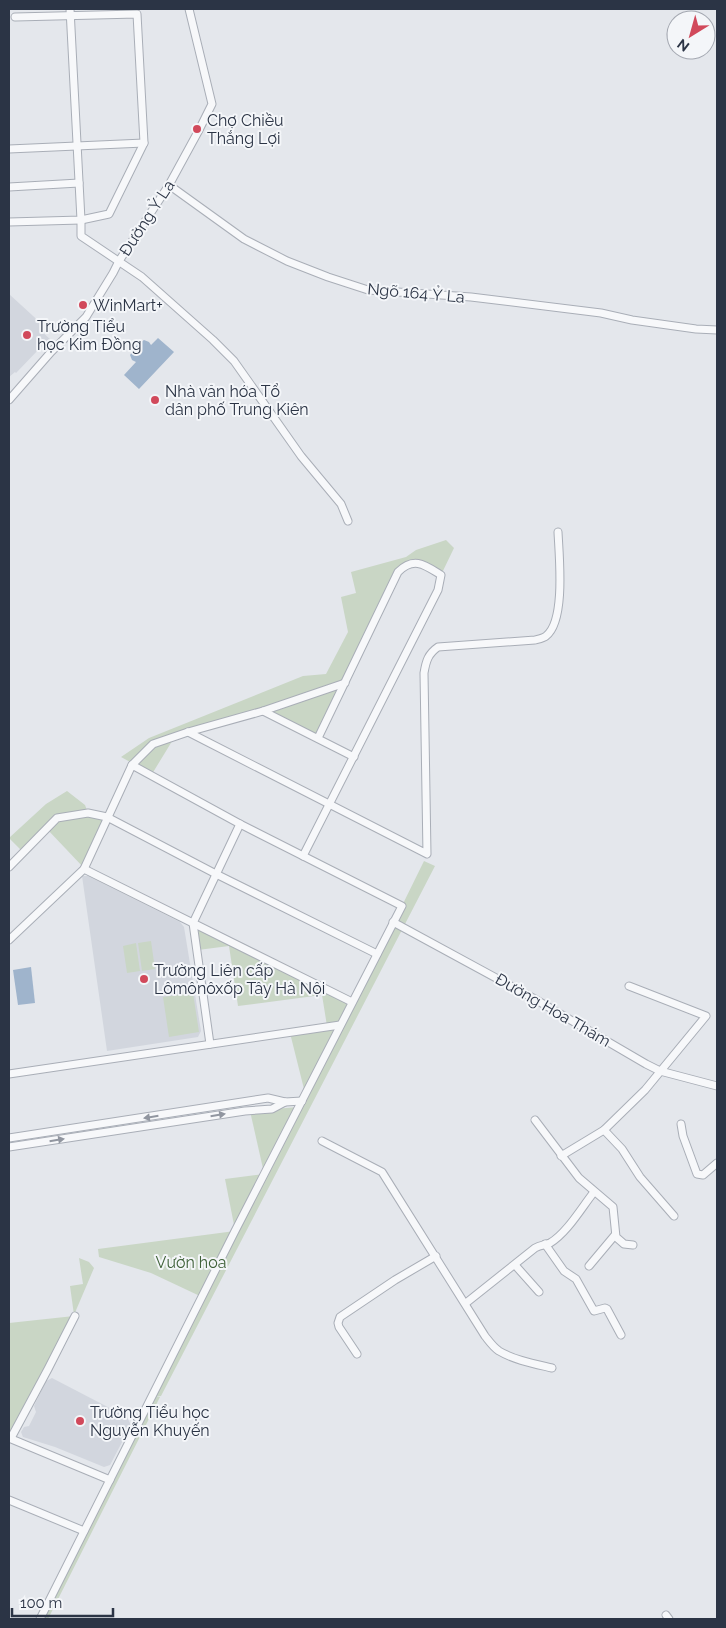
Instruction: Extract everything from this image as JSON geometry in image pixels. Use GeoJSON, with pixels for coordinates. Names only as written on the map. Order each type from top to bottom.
{"type":"FeatureCollection","features":[{"type":"Feature","properties":{"kind":"street","name":"Đường Ỷ La"},"geometry":{"type":"LineString","coordinates":[[9,400],[51,352],[86,317],[119,261],[169,185],[212,104],[189,9]]}},
{"type":"Feature","properties":{"kind":"street"},"geometry":{"type":"LineString","coordinates":[[70,12],[82,220],[80,236],[142,277],[234,361],[301,456],[341,504],[348,521]]}},
{"type":"Feature","properties":{"kind":"street"},"geometry":{"type":"LineString","coordinates":[[9,222],[82,220],[109,214],[144,143],[136,14],[70,12],[15,17]]}},
{"type":"Feature","properties":{"kind":"street"},"geometry":{"type":"LineString","coordinates":[[9,149],[144,143]]}},
{"type":"Feature","properties":{"kind":"street"},"geometry":{"type":"LineString","coordinates":[[9,187],[80,183]]}},
{"type":"Feature","properties":{"kind":"street","name":"Ngõ 164 Ỷ La"},"geometry":{"type":"LineString","coordinates":[[169,185],[244,239],[287,261],[368,290],[471,297],[601,313],[632,320],[696,329],[717,330]]}},
{"type":"Feature","properties":{"kind":"street"},"geometry":{"type":"LineString","coordinates":[[188,732],[427,854],[424,673],[426,660],[431,652],[438,647],[535,640],[546,636],[552,629],[557,615],[560,593],[558,532]]}},
{"type":"Feature","properties":{"kind":"street"},"geometry":{"type":"LineString","coordinates":[[303,856],[438,590],[441,575],[422,563],[405,565],[398,572],[318,738]]}},
{"type":"Feature","properties":{"kind":"street"},"geometry":{"type":"LineString","coordinates":[[9,940],[84,868],[132,765],[153,744],[263,711],[345,683]]}},
{"type":"Feature","properties":{"kind":"street"},"geometry":{"type":"LineString","coordinates":[[263,711],[354,757]]}},
{"type":"Feature","properties":{"kind":"street"},"geometry":{"type":"LineString","coordinates":[[40,1619],[402,906],[240,824],[132,765]]}},
{"type":"Feature","properties":{"kind":"street"},"geometry":{"type":"LineString","coordinates":[[9,867],[57,818],[88,813],[108,817],[216,874],[377,954]]}},
{"type":"Feature","properties":{"kind":"street"},"geometry":{"type":"LineString","coordinates":[[102,828],[120,822]]}},
{"type":"Feature","properties":{"kind":"street"},"geometry":{"type":"LineString","coordinates":[[210,1044],[193,923],[240,824]]}},
{"type":"Feature","properties":{"kind":"street"},"geometry":{"type":"LineString","coordinates":[[84,868],[352,1002]]}},
{"type":"Feature","properties":{"kind":"street","name":"Đường Hoa Thám"},"geometry":{"type":"LineString","coordinates":[[393,922],[533,998],[646,1064],[660,1071],[717,1086]]}},
{"type":"Feature","properties":{"kind":"street"},"geometry":{"type":"LineString","coordinates":[[561,1156],[604,1130],[645,1090],[706,1016],[629,986]]}},
{"type":"Feature","properties":{"kind":"street"},"geometry":{"type":"LineString","coordinates":[[9,1074],[340,1025]]}},
{"type":"Feature","properties":{"kind":"street"},"geometry":{"type":"LineString","coordinates":[[9,1138],[268,1098],[285,1102],[302,1101]]}},
{"type":"Feature","properties":{"kind":"street"},"geometry":{"type":"LineString","coordinates":[[9,1147],[245,1111],[272,1109],[285,1102]]}},
{"type":"Feature","properties":{"kind":"street"},"geometry":{"type":"LineString","coordinates":[[536,1120],[579,1178],[614,1208],[615,1236],[589,1266]]}},
{"type":"Feature","properties":{"kind":"street"},"geometry":{"type":"LineString","coordinates":[[681,1124],[683,1136],[697,1174],[703,1175],[717,1163]]}},
{"type":"Feature","properties":{"kind":"street"},"geometry":{"type":"LineString","coordinates":[[604,1130],[622,1149],[640,1176],[674,1216]]}},
{"type":"Feature","properties":{"kind":"street"},"geometry":{"type":"LineString","coordinates":[[322,1141],[382,1172],[485,1336],[498,1350],[532,1363],[552,1368]]}},
{"type":"Feature","properties":{"kind":"street"},"geometry":{"type":"LineString","coordinates":[[466,1303],[535,1248],[550,1242],[566,1229],[594,1192]]}},
{"type":"Feature","properties":{"kind":"street"},"geometry":{"type":"LineString","coordinates":[[615,1236],[624,1244],[632,1245]]}},
{"type":"Feature","properties":{"kind":"street"},"geometry":{"type":"LineString","coordinates":[[545,1244],[564,1271],[576,1280],[594,1311],[607,1309],[622,1335]]}},
{"type":"Feature","properties":{"kind":"street"},"geometry":{"type":"LineString","coordinates":[[357,1354],[339,1328],[338,1321],[340,1317],[395,1280],[436,1256]]}},
{"type":"Feature","properties":{"kind":"street"},"geometry":{"type":"LineString","coordinates":[[515,1265],[539,1292]]}},
{"type":"Feature","properties":{"kind":"street"},"geometry":{"type":"LineString","coordinates":[[74,1316],[48,1370],[10,1438],[110,1480]]}},
{"type":"Feature","properties":{"kind":"street"},"geometry":{"type":"LineString","coordinates":[[9,1500],[84,1531]]}},
{"type":"Feature","properties":{"kind":"shaded area","name":"Trường Tiểu học Kim Đồng"},"geometry":{"type":"Polygon","coordinates":[[[9,294],[44,326],[40,330],[51,340],[40,348],[16,373],[9,377],[9,294]]]}},
{"type":"Feature","properties":{"kind":"shaded area","name":"Trường Liên cấp Lômônôxốp Tây Hà Nội"},"geometry":{"type":"Polygon","coordinates":[[[82,876],[88,876],[180,922],[184,927],[201,1031],[198,1037],[107,1051],[82,876]]]}},
{"type":"Feature","properties":{"kind":"shaded area","name":"Trường Tiểu học Nguyễn Khuyến"},"geometry":{"type":"Polygon","coordinates":[[[52,1378],[127,1417],[131,1425],[110,1465],[104,1467],[55,1447],[23,1437],[21,1432],[24,1427],[29,1426],[36,1412],[34,1406],[46,1381],[52,1378]]]}},
{"type":"Feature","properties":{"kind":"green space"},"geometry":{"type":"Polygon","coordinates":[[[446,540],[454,548],[441,575],[423,561],[404,563],[396,572],[343,681],[174,738],[152,774],[121,757],[149,738],[303,676],[326,674],[348,632],[341,597],[356,593],[351,572],[406,557],[416,550],[446,540]]]}},
{"type":"Feature","properties":{"kind":"green space"},"geometry":{"type":"Polygon","coordinates":[[[344,683],[318,738],[264,711],[344,683]]]}},
{"type":"Feature","properties":{"kind":"green space"},"geometry":{"type":"Polygon","coordinates":[[[67,791],[85,805],[88,813],[57,817],[23,852],[9,838],[46,804],[67,791]]]}},
{"type":"Feature","properties":{"kind":"green space"},"geometry":{"type":"Polygon","coordinates":[[[88,814],[107,817],[84,868],[47,829],[57,819],[88,814]]]}},
{"type":"Feature","properties":{"kind":"green space","name":"Vườn hoa"},"geometry":{"type":"Polygon","coordinates":[[[424,861],[435,866],[161,1396],[156,1397],[160,1397],[48,1619],[41,1619],[202,1297],[151,1273],[99,1257],[98,1249],[235,1231],[424,861]]]}},
{"type":"Feature","properties":{"kind":"green space"},"geometry":{"type":"Polygon","coordinates":[[[194,924],[352,1002],[340,1024],[327,1026],[322,995],[238,1006],[229,946],[198,950],[194,924]]]}},
{"type":"Feature","properties":{"kind":"green space"},"geometry":{"type":"Polygon","coordinates":[[[151,941],[155,969],[142,971],[138,943],[151,941]]]}},
{"type":"Feature","properties":{"kind":"green space"},"geometry":{"type":"Polygon","coordinates":[[[136,943],[140,971],[127,973],[123,946],[136,943]]]}},
{"type":"Feature","properties":{"kind":"green space"},"geometry":{"type":"Polygon","coordinates":[[[193,993],[199,1032],[169,1037],[163,997],[193,993]]]}},
{"type":"Feature","properties":{"kind":"green space"},"geometry":{"type":"Polygon","coordinates":[[[339,1026],[305,1093],[290,1033],[339,1026]]]}},
{"type":"Feature","properties":{"kind":"green space"},"geometry":{"type":"Polygon","coordinates":[[[298,1107],[264,1173],[250,1111],[298,1107]]]}},
{"type":"Feature","properties":{"kind":"green space"},"geometry":{"type":"Polygon","coordinates":[[[264,1174],[235,1230],[225,1179],[264,1174]]]}},
{"type":"Feature","properties":{"kind":"green space"},"geometry":{"type":"Polygon","coordinates":[[[79,1258],[89,1262],[94,1268],[74,1315],[70,1286],[83,1284],[79,1258]]]}},
{"type":"Feature","properties":{"kind":"green space"},"geometry":{"type":"Polygon","coordinates":[[[74,1316],[9,1437],[9,1323],[74,1316]]]}},
{"type":"Feature","properties":{"kind":"water"},"geometry":{"type":"Polygon","coordinates":[[[158,338],[174,352],[139,389],[124,375],[136,362],[132,360],[130,355],[138,344],[144,340],[151,345],[158,338]]]}},
{"type":"Feature","properties":{"kind":"water"},"geometry":{"type":"Polygon","coordinates":[[[31,967],[35,1003],[18,1005],[13,970],[31,967]]]}},
{"type":"Feature","properties":{"kind":"place","name":"Chợ Chiều Thắng Lợi"},"geometry":{"type":"Point","coordinates":[197,129]}},
{"type":"Feature","properties":{"kind":"place","name":"WinMart+"},"geometry":{"type":"Point","coordinates":[83,305]}},
{"type":"Feature","properties":{"kind":"place","name":"Trường Tiểu học Kim Đồng"},"geometry":{"type":"Point","coordinates":[27,335]}},
{"type":"Feature","properties":{"kind":"place","name":"Nhà văn hóa Tổ dân phố Trung Kiên"},"geometry":{"type":"Point","coordinates":[155,400]}},
{"type":"Feature","properties":{"kind":"place","name":"Trường Liên cấp Lômônôxốp Tây Hà Nội"},"geometry":{"type":"Point","coordinates":[144,979]}},
{"type":"Feature","properties":{"kind":"place","name":"Trường Tiểu học Nguyễn Khuyến"},"geometry":{"type":"Point","coordinates":[80,1421]}}]}
